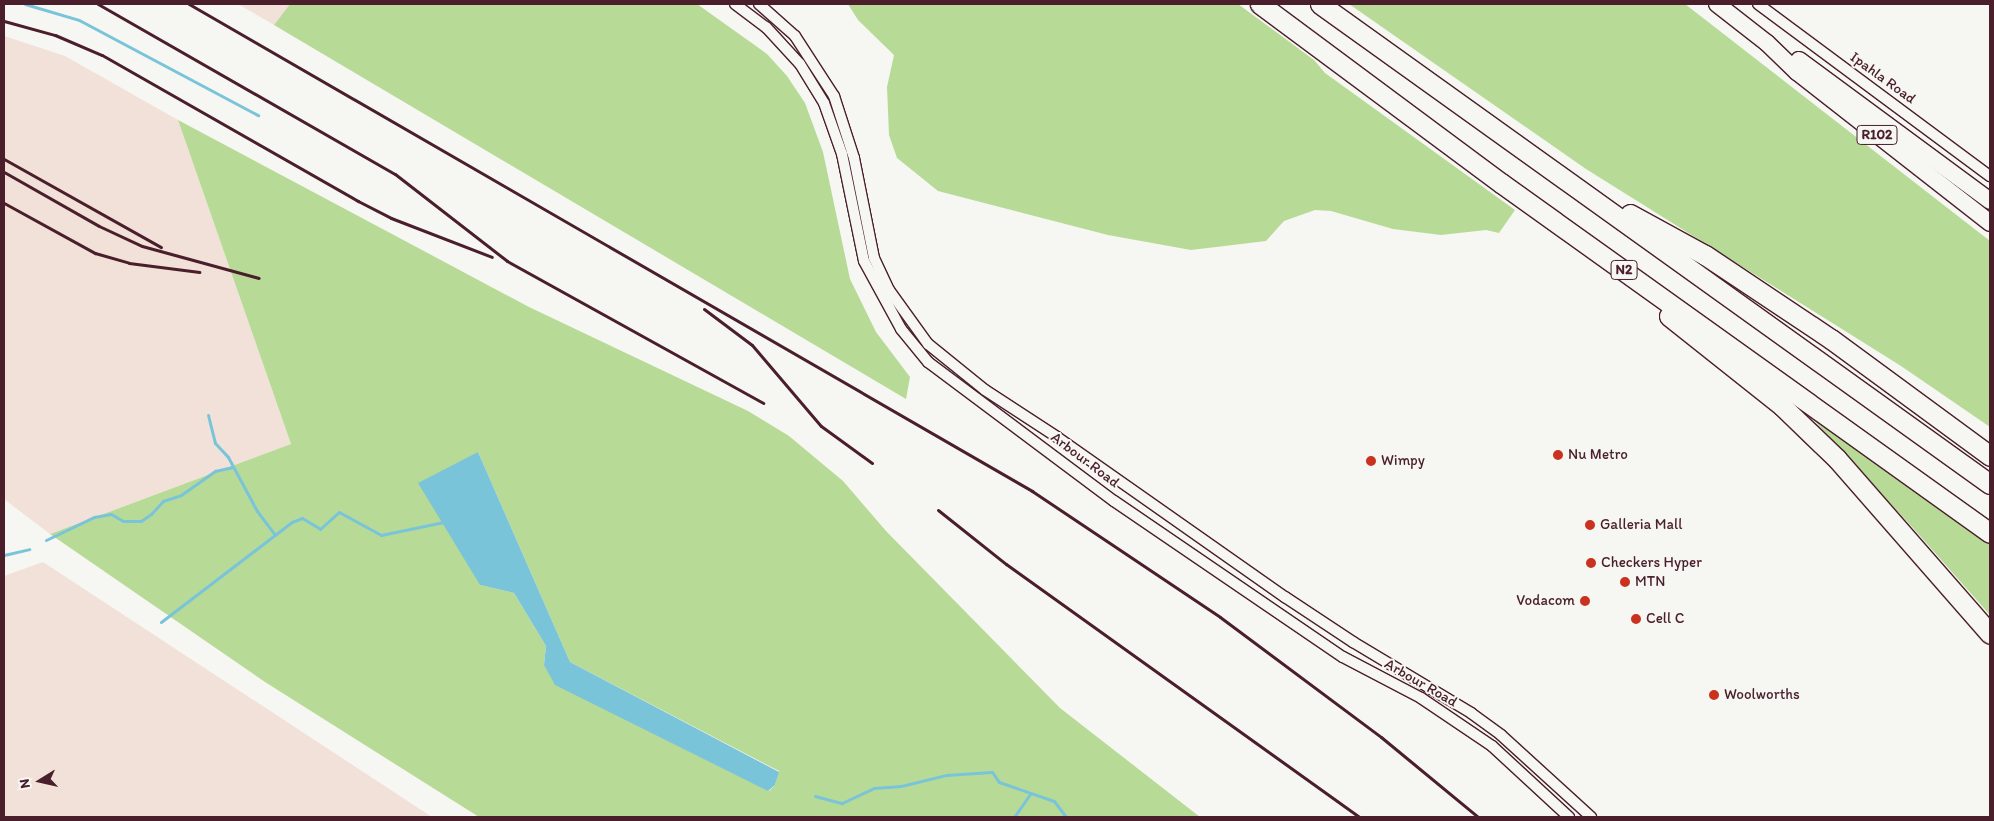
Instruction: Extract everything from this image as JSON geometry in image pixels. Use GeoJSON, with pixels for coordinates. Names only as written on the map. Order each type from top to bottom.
{"type":"FeatureCollection","features":[{"type":"Feature","properties":{"kind":"highway","name":"N2"},"geometry":{"type":"LineString","coordinates":[[1260,4],[1501,183],[1990,533]]}},
{"type":"Feature","properties":{"kind":"highway","name":"N2"},"geometry":{"type":"LineString","coordinates":[[1320,4],[1990,484]]}},
{"type":"Feature","properties":{"kind":"highway"},"geometry":{"type":"LineString","coordinates":[[1551,170],[1705,255],[1831,339],[1990,456]]}},
{"type":"Feature","properties":{"kind":"highway"},"geometry":{"type":"LineString","coordinates":[[1501,183],[1782,406],[1837,459],[1990,634]]}},
{"type":"Feature","properties":{"kind":"highway"},"geometry":{"type":"LineString","coordinates":[[1940,418],[1990,451]]}},
{"type":"Feature","properties":{"kind":"main road","name":"R102"},"geometry":{"type":"LineString","coordinates":[[1717,4],[1767,43],[1789,53],[1990,223]]}},
{"type":"Feature","properties":{"kind":"main road","name":"R102"},"geometry":{"type":"LineString","coordinates":[[1877,126],[1990,201]]}},
{"type":"Feature","properties":{"kind":"street","name":"Arbour Road"},"geometry":{"type":"LineString","coordinates":[[735,4],[766,27],[800,64],[824,104],[842,154],[864,261],[901,330],[928,362],[1114,501],[1343,657],[1421,698],[1476,735],[1535,782],[1569,817]]}},
{"type":"Feature","properties":{"kind":"street","name":"Arbour Road"},"geometry":{"type":"LineString","coordinates":[[759,4],[794,36],[834,96],[854,158],[874,258],[889,290],[928,344],[984,390],[1057,437],[1285,596],[1353,642],[1471,713],[1544,773],[1592,817]]}},
{"type":"Feature","properties":{"kind":"street","name":"Ipahla Road"},"geometry":{"type":"LineString","coordinates":[[1758,4],[1990,176]]}},
{"type":"Feature","properties":{"kind":"street"},"geometry":{"type":"LineString","coordinates":[[1877,126],[1894,106]]}},
{"type":"Feature","properties":{"kind":"street"},"geometry":{"type":"LineString","coordinates":[[1535,782],[1544,773]]}},
{"type":"Feature","properties":{"kind":"shaded area"},"geometry":{"type":"Polygon","coordinates":[[[238,4],[290,4],[274,25],[238,4]]]}},
{"type":"Feature","properties":{"kind":"shaded area"},"geometry":{"type":"Polygon","coordinates":[[[4,36],[65,56],[178,120],[291,444],[50,534],[4,499],[4,36]]]}},
{"type":"Feature","properties":{"kind":"shaded area"},"geometry":{"type":"Polygon","coordinates":[[[43,562],[432,817],[4,817],[4,576],[43,562]]]}},
{"type":"Feature","properties":{"kind":"green space"},"geometry":{"type":"Polygon","coordinates":[[[290,4],[697,4],[767,54],[787,76],[805,103],[823,152],[850,279],[876,332],[910,377],[906,399],[274,25],[290,4]]]}},
{"type":"Feature","properties":{"kind":"green space"},"geometry":{"type":"Polygon","coordinates":[[[848,4],[1238,4],[1314,60],[1325,73],[1515,210],[1499,233],[1486,230],[1441,235],[1393,229],[1331,211],[1315,210],[1284,221],[1266,241],[1191,250],[1108,235],[938,191],[897,158],[889,135],[887,87],[894,55],[858,20],[848,4]]]}},
{"type":"Feature","properties":{"kind":"green space"},"geometry":{"type":"Polygon","coordinates":[[[1349,4],[1685,4],[1990,241],[1990,427],[1901,366],[1586,169],[1349,4]]]}},
{"type":"Feature","properties":{"kind":"green space"},"geometry":{"type":"Polygon","coordinates":[[[178,120],[529,307],[748,411],[789,436],[843,481],[886,531],[1060,708],[1200,817],[479,817],[265,682],[50,534],[291,444],[178,120]],[[478,452],[480,585],[514,593],[546,646],[544,665],[769,791],[775,785],[779,771],[570,662],[478,452]]]}},
{"type":"Feature","properties":{"kind":"green space"},"geometry":{"type":"Polygon","coordinates":[[[1798,403],[1990,544],[1990,615],[1913,528],[1798,403]]]}},
{"type":"Feature","properties":{"kind":"water"},"geometry":{"type":"Polygon","coordinates":[[[478,452],[570,662],[779,772],[775,785],[768,791],[555,685],[544,665],[546,646],[514,593],[480,585],[418,483],[478,452]]]}},
{"type":"Feature","properties":{"kind":"waterway"},"geometry":{"type":"LineString","coordinates":[[25,4],[79,20],[258,115]]}},
{"type":"Feature","properties":{"kind":"waterway"},"geometry":{"type":"LineString","coordinates":[[208,415],[215,443],[228,457],[257,511],[275,535]]}},
{"type":"Feature","properties":{"kind":"waterway"},"geometry":{"type":"LineString","coordinates":[[46,540],[94,517],[111,514],[123,521],[141,521],[151,514],[163,501],[181,495],[215,471],[232,467]]}},
{"type":"Feature","properties":{"kind":"waterway"},"geometry":{"type":"LineString","coordinates":[[161,622],[292,522],[302,518],[320,529],[339,512],[381,535],[444,522]]}},
{"type":"Feature","properties":{"kind":"waterway"},"geometry":{"type":"LineString","coordinates":[[4,555],[29,549]]}},
{"type":"Feature","properties":{"kind":"waterway"},"geometry":{"type":"LineString","coordinates":[[815,796],[842,803],[874,788],[901,786],[946,775],[992,772],[999,782],[1054,801],[1066,817]]}},
{"type":"Feature","properties":{"kind":"waterway"},"geometry":{"type":"LineString","coordinates":[[1014,817],[1031,793]]}},
{"type":"Feature","properties":{"kind":"railway"},"geometry":{"type":"LineString","coordinates":[[98,4],[395,174],[507,261],[763,403]]}},
{"type":"Feature","properties":{"kind":"railway"},"geometry":{"type":"LineString","coordinates":[[189,4],[1032,491],[1220,617],[1381,737],[1478,817]]}},
{"type":"Feature","properties":{"kind":"railway"},"geometry":{"type":"LineString","coordinates":[[4,21],[55,35],[102,55],[358,201],[391,218],[492,257]]}},
{"type":"Feature","properties":{"kind":"railway"},"geometry":{"type":"LineString","coordinates":[[4,159],[161,247]]}},
{"type":"Feature","properties":{"kind":"railway"},"geometry":{"type":"LineString","coordinates":[[4,172],[99,226],[142,246],[259,278]]}},
{"type":"Feature","properties":{"kind":"railway"},"geometry":{"type":"LineString","coordinates":[[4,203],[95,253],[129,263],[199,272]]}},
{"type":"Feature","properties":{"kind":"railway"},"geometry":{"type":"LineString","coordinates":[[704,309],[752,345],[821,426],[872,463]]}},
{"type":"Feature","properties":{"kind":"railway"},"geometry":{"type":"LineString","coordinates":[[938,510],[1006,564],[1360,817]]}},
{"type":"Feature","properties":{"kind":"place","name":"Nu Metro"},"geometry":{"type":"Point","coordinates":[1558,455]}},
{"type":"Feature","properties":{"kind":"place","name":"Wimpy"},"geometry":{"type":"Point","coordinates":[1371,461]}},
{"type":"Feature","properties":{"kind":"place","name":"Galleria Mall"},"geometry":{"type":"Point","coordinates":[1590,525]}},
{"type":"Feature","properties":{"kind":"place","name":"Checkers Hyper"},"geometry":{"type":"Point","coordinates":[1591,563]}},
{"type":"Feature","properties":{"kind":"place","name":"MTN"},"geometry":{"type":"Point","coordinates":[1625,582]}},
{"type":"Feature","properties":{"kind":"place","name":"Vodacom"},"geometry":{"type":"Point","coordinates":[1585,601]}},
{"type":"Feature","properties":{"kind":"place","name":"Cell C"},"geometry":{"type":"Point","coordinates":[1636,619]}},
{"type":"Feature","properties":{"kind":"place","name":"Woolworths"},"geometry":{"type":"Point","coordinates":[1714,695]}}]}
